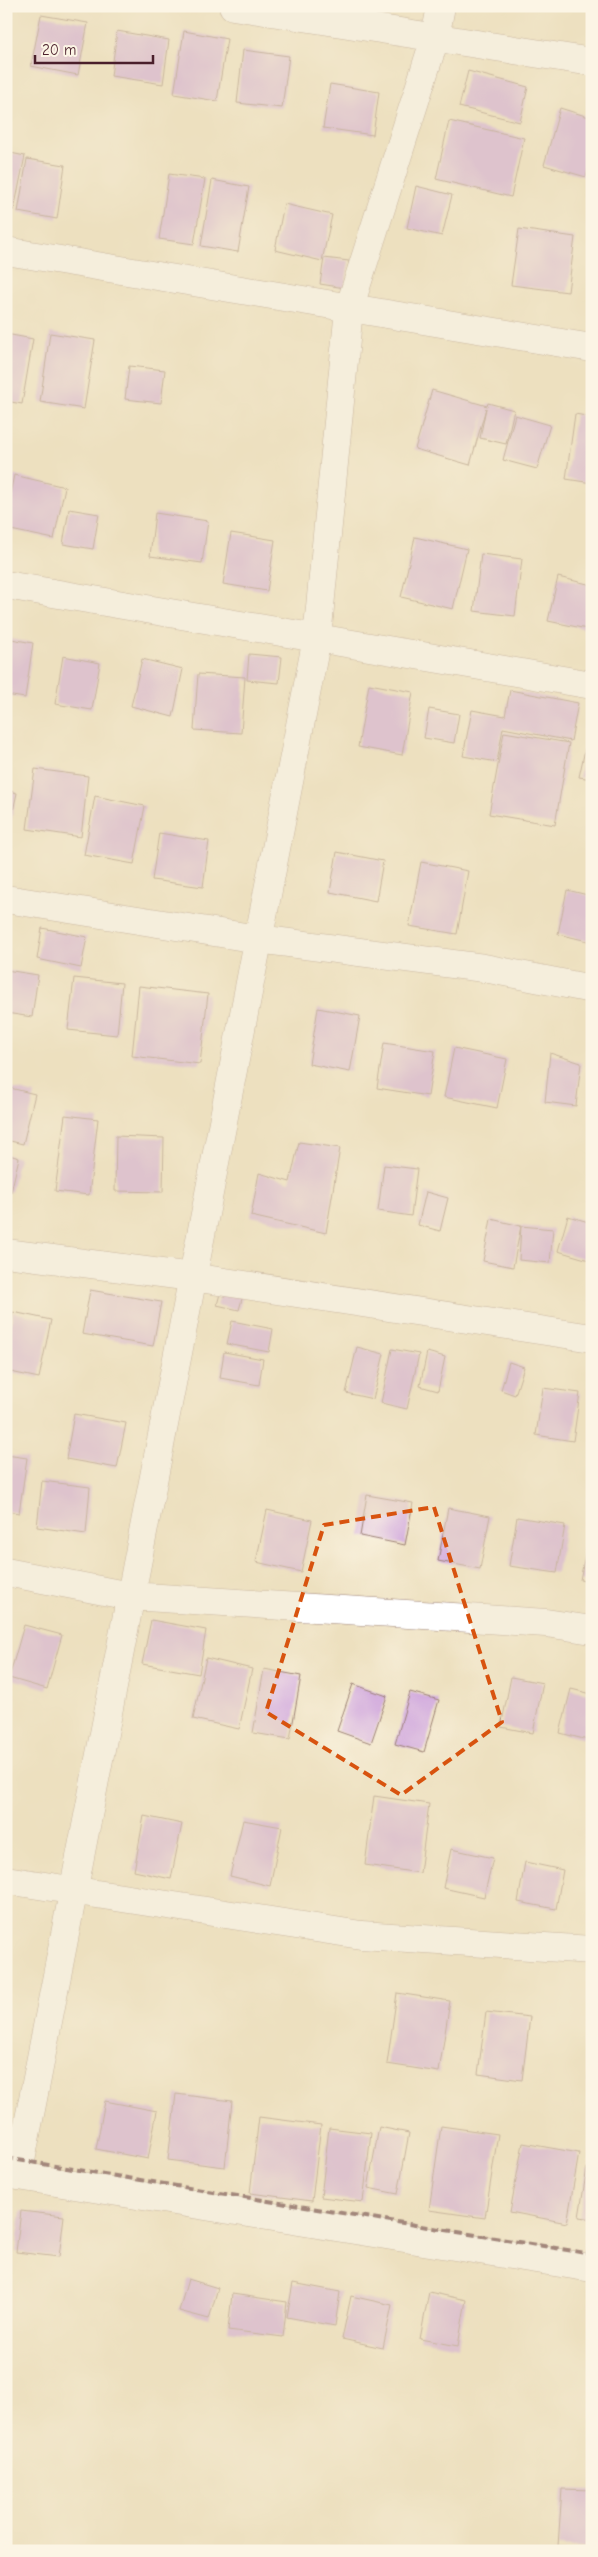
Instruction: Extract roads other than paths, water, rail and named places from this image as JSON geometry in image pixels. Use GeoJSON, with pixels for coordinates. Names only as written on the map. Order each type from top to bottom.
{"type":"FeatureCollection","features":[{"type":"Feature","properties":{"kind":"street"},"geometry":{"type":"LineString","coordinates":[[233,6],[592,62]]}},
{"type":"Feature","properties":{"kind":"street"},"geometry":{"type":"LineString","coordinates":[[441,6],[435,38],[349,309],[317,638],[73,1890],[12,2175],[592,2268]]}},
{"type":"Feature","properties":{"kind":"street"},"geometry":{"type":"LineString","coordinates":[[6,251],[592,348]]}},
{"type":"Feature","properties":{"kind":"street"},"geometry":{"type":"LineString","coordinates":[[6,585],[592,685]]}},
{"type":"Feature","properties":{"kind":"street"},"geometry":{"type":"LineString","coordinates":[[6,899],[258,939],[484,968],[592,989]]}},
{"type":"Feature","properties":{"kind":"street"},"geometry":{"type":"LineString","coordinates":[[6,1253],[192,1277],[592,1338]]}},
{"type":"Feature","properties":{"kind":"street"},"geometry":{"type":"LineString","coordinates":[[6,1572],[130,1596],[546,1623],[592,1630]]}},
{"type":"Feature","properties":{"kind":"street"},"geometry":{"type":"LineString","coordinates":[[6,1880],[361,1935],[592,1950]]}},
{"type":"Feature","properties":{"kind":"railway"},"geometry":{"type":"LineString","coordinates":[[6,2158],[592,2254]]}}]}
